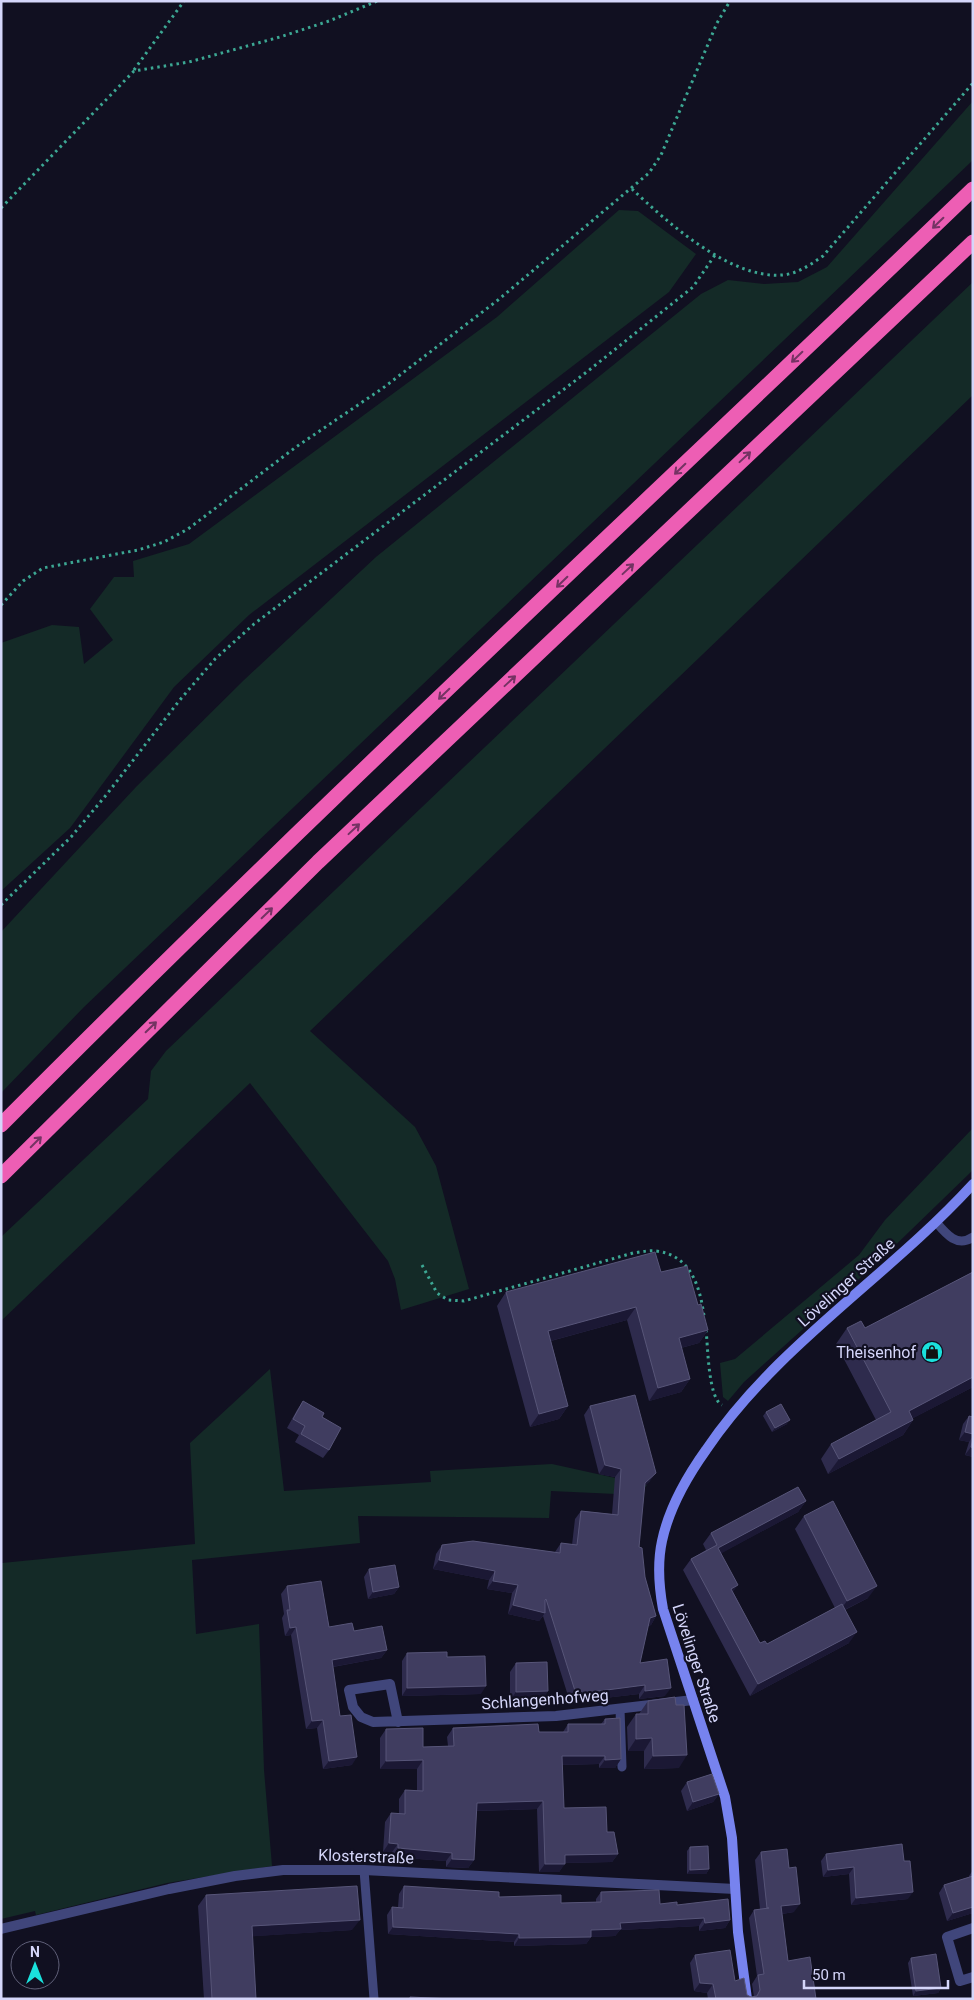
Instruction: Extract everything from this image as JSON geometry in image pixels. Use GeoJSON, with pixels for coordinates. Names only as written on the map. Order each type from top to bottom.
{"type":"FeatureCollection","features":[{"type":"Feature","properties":{"kind":"highway"},"geometry":{"type":"LineString","coordinates":[[1,1126],[118,1008],[297,834],[973,189]]}},
{"type":"Feature","properties":{"kind":"highway"},"geometry":{"type":"LineString","coordinates":[[1,1176],[318,862],[973,242]]}},
{"type":"Feature","properties":{"kind":"street","name":"Lövelinger Straße"},"geometry":{"type":"LineString","coordinates":[[747,1999],[735,1889],[730,1817],[663,1609],[659,1588],[659,1564],[662,1542],[677,1496],[696,1464],[734,1411],[769,1373],[936,1222],[973,1184]]}},
{"type":"Feature","properties":{"kind":"street","name":"Schlangenhofweg"},"geometry":{"type":"LineString","coordinates":[[398,1722],[390,1684],[349,1690],[353,1707],[361,1717],[373,1722],[398,1722],[556,1716],[693,1700]]}},
{"type":"Feature","properties":{"kind":"street","name":"Klosterstraße"},"geometry":{"type":"LineString","coordinates":[[1,1929],[169,1889],[235,1876],[283,1870],[364,1870],[735,1889]]}},
{"type":"Feature","properties":{"kind":"street"},"geometry":{"type":"LineString","coordinates":[[973,1928],[947,1937],[960,1981],[973,1977]]}},
{"type":"Feature","properties":{"kind":"lane"},"geometry":{"type":"LineString","coordinates":[[936,1222],[949,1237],[958,1242],[973,1237]]}},
{"type":"Feature","properties":{"kind":"lane"},"geometry":{"type":"LineString","coordinates":[[620,1709],[622,1767]]}},
{"type":"Feature","properties":{"kind":"lane"},"geometry":{"type":"LineString","coordinates":[[364,1870],[374,1999]]}},
{"type":"Feature","properties":{"kind":"path"},"geometry":{"type":"LineString","coordinates":[[1,208],[134,71],[184,1]]}},
{"type":"Feature","properties":{"kind":"path"},"geometry":{"type":"LineString","coordinates":[[134,71],[189,62],[280,37],[329,21],[377,1]]}},
{"type":"Feature","properties":{"kind":"path"},"geometry":{"type":"LineString","coordinates":[[1,605],[24,581],[43,568],[138,550],[164,542],[188,529],[296,447],[383,388],[498,300],[607,207],[632,190],[649,173],[661,154],[717,24],[730,1]]}},
{"type":"Feature","properties":{"kind":"path"},"geometry":{"type":"LineString","coordinates":[[632,190],[664,219],[715,255],[741,269],[761,274],[782,275],[805,269],[823,256],[973,83]]}},
{"type":"Feature","properties":{"kind":"path"},"geometry":{"type":"LineString","coordinates":[[1,906],[71,837],[107,794],[179,700],[222,653],[254,624],[588,372],[693,287],[715,255]]}},
{"type":"Feature","properties":{"kind":"path"},"geometry":{"type":"LineString","coordinates":[[422,1265],[437,1293],[448,1300],[464,1301],[633,1253],[655,1250],[671,1254],[684,1262],[694,1275],[702,1301],[704,1318]]}},
{"type":"Feature","properties":{"kind":"path"},"geometry":{"type":"LineString","coordinates":[[706,1327],[712,1391],[718,1403],[734,1411]]}},
{"type":"Feature","properties":{"kind":"green space"},"geometry":{"type":"Polygon","coordinates":[[[973,101],[973,160],[84,1007],[1,1093],[1,932],[136,787],[244,680],[376,557],[701,294],[728,280],[764,284],[798,282],[827,267],[973,101]]]}},
{"type":"Feature","properties":{"kind":"green space"},"geometry":{"type":"Polygon","coordinates":[[[619,210],[638,211],[696,254],[669,292],[249,615],[174,687],[70,828],[1,891],[1,643],[52,625],[79,627],[84,664],[113,640],[90,609],[114,577],[134,577],[133,561],[189,544],[497,317],[619,210]]]}},
{"type":"Feature","properties":{"kind":"green space"},"geometry":{"type":"Polygon","coordinates":[[[973,282],[973,395],[310,1031],[415,1127],[436,1166],[469,1289],[401,1310],[395,1279],[388,1261],[250,1083],[1,1321],[1,1237],[148,1099],[151,1071],[166,1051],[973,282]]]}},
{"type":"Feature","properties":{"kind":"green space"},"geometry":{"type":"Polygon","coordinates":[[[973,1128],[973,1170],[879,1261],[744,1382],[728,1401],[723,1397],[720,1363],[735,1359],[859,1255],[885,1220],[973,1128]]]}},
{"type":"Feature","properties":{"kind":"green space"},"geometry":{"type":"Polygon","coordinates":[[[270,1369],[284,1491],[431,1482],[430,1471],[552,1464],[647,1485],[638,1495],[551,1491],[549,1518],[358,1516],[360,1543],[192,1560],[196,1634],[259,1624],[264,1770],[272,1866],[167,1883],[36,1915],[35,1911],[1,1919],[1,1556],[2,1563],[195,1544],[190,1443],[270,1369]]]}},
{"type":"Feature","properties":{"kind":"building"},"geometry":{"type":"Polygon","coordinates":[[[655,1252],[661,1272],[687,1266],[698,1305],[701,1304],[708,1330],[679,1338],[690,1379],[658,1388],[636,1307],[548,1331],[568,1406],[539,1414],[506,1292],[655,1252]]]}},
{"type":"Feature","properties":{"kind":"building"},"geometry":{"type":"Polygon","coordinates":[[[973,1272],[973,1377],[909,1411],[913,1420],[839,1459],[831,1444],[891,1412],[847,1328],[861,1321],[865,1328],[973,1272]]]}},
{"type":"Feature","properties":{"kind":"building"},"geometry":{"type":"Polygon","coordinates":[[[635,1395],[656,1473],[645,1483],[639,1547],[642,1548],[645,1577],[656,1616],[650,1618],[640,1663],[667,1659],[671,1688],[645,1691],[645,1685],[576,1694],[546,1599],[545,1613],[513,1605],[518,1585],[493,1581],[495,1571],[439,1560],[442,1545],[473,1541],[560,1553],[561,1543],[577,1545],[581,1511],[618,1515],[621,1469],[605,1465],[590,1406],[635,1395]]]}},
{"type":"Feature","properties":{"kind":"building"},"geometry":{"type":"Polygon","coordinates":[[[303,1401],[324,1413],[322,1417],[341,1428],[329,1450],[301,1434],[305,1426],[293,1419],[303,1401]]]}},
{"type":"Feature","properties":{"kind":"building"},"geometry":{"type":"Polygon","coordinates":[[[781,1404],[790,1420],[775,1428],[766,1412],[781,1404]]]}},
{"type":"Feature","properties":{"kind":"building"},"geometry":{"type":"Polygon","coordinates":[[[969,1416],[973,1417],[973,1434],[965,1432],[969,1416]]]}},
{"type":"Feature","properties":{"kind":"building"},"geometry":{"type":"Polygon","coordinates":[[[798,1487],[806,1501],[718,1548],[738,1585],[731,1589],[760,1643],[765,1641],[767,1644],[842,1604],[857,1632],[758,1684],[691,1559],[717,1545],[711,1533],[798,1487]]]}},
{"type":"Feature","properties":{"kind":"building"},"geometry":{"type":"Polygon","coordinates":[[[833,1501],[877,1586],[847,1601],[804,1516],[833,1501]]]}},
{"type":"Feature","properties":{"kind":"building"},"geometry":{"type":"Polygon","coordinates":[[[395,1565],[399,1587],[373,1592],[369,1569],[395,1565]]]}},
{"type":"Feature","properties":{"kind":"building"},"geometry":{"type":"Polygon","coordinates":[[[321,1581],[329,1627],[352,1623],[354,1631],[382,1626],[387,1650],[332,1660],[340,1716],[351,1715],[357,1757],[329,1761],[323,1720],[312,1721],[296,1627],[290,1628],[287,1610],[290,1610],[287,1586],[321,1581]]]}},
{"type":"Feature","properties":{"kind":"building"},"geometry":{"type":"Polygon","coordinates":[[[447,1652],[447,1657],[485,1656],[486,1686],[407,1688],[407,1653],[447,1652]]]}},
{"type":"Feature","properties":{"kind":"building"},"geometry":{"type":"Polygon","coordinates":[[[547,1662],[548,1691],[516,1692],[516,1663],[547,1662]]]}},
{"type":"Feature","properties":{"kind":"building"},"geometry":{"type":"Polygon","coordinates":[[[675,1697],[676,1705],[684,1705],[687,1755],[653,1756],[652,1738],[636,1739],[636,1714],[648,1714],[648,1701],[675,1697]]]}},
{"type":"Feature","properties":{"kind":"building"},"geometry":{"type":"Polygon","coordinates":[[[620,1718],[621,1759],[605,1760],[605,1756],[562,1756],[564,1808],[606,1807],[607,1832],[614,1832],[618,1854],[565,1855],[565,1864],[545,1864],[543,1801],[477,1803],[474,1860],[452,1859],[452,1853],[398,1848],[398,1844],[389,1843],[391,1813],[405,1814],[405,1790],[423,1791],[423,1760],[386,1761],[386,1729],[423,1728],[423,1747],[454,1746],[453,1728],[538,1724],[539,1732],[568,1732],[568,1724],[605,1724],[605,1719],[620,1718]]]}},
{"type":"Feature","properties":{"kind":"building"},"geometry":{"type":"Polygon","coordinates":[[[712,1774],[719,1794],[693,1802],[687,1782],[712,1774]]]}},
{"type":"Feature","properties":{"kind":"building"},"geometry":{"type":"Polygon","coordinates":[[[902,1844],[904,1861],[910,1861],[913,1892],[856,1898],[854,1867],[828,1870],[826,1854],[902,1844]]]}},
{"type":"Feature","properties":{"kind":"building"},"geometry":{"type":"Polygon","coordinates":[[[708,1846],[709,1869],[690,1870],[690,1847],[708,1846]]]}},
{"type":"Feature","properties":{"kind":"building"},"geometry":{"type":"Polygon","coordinates":[[[787,1849],[789,1868],[796,1867],[800,1904],[781,1906],[788,1961],[810,1957],[816,1999],[716,1999],[713,1984],[700,1983],[695,1955],[730,1950],[735,1981],[744,1978],[747,1995],[751,1997],[757,1996],[760,1990],[758,1975],[764,1974],[754,1910],[769,1908],[767,1908],[761,1852],[787,1849]]]}},
{"type":"Feature","properties":{"kind":"building"},"geometry":{"type":"Polygon","coordinates":[[[973,1876],[973,1907],[953,1913],[944,1885],[973,1876]]]}},
{"type":"Feature","properties":{"kind":"building"},"geometry":{"type":"Polygon","coordinates":[[[357,1886],[360,1920],[252,1926],[256,1999],[212,1999],[206,1895],[357,1886]]]}},
{"type":"Feature","properties":{"kind":"building"},"geometry":{"type":"Polygon","coordinates":[[[404,1886],[499,1892],[499,1897],[561,1895],[561,1903],[601,1902],[601,1892],[659,1890],[660,1904],[677,1902],[677,1905],[728,1899],[730,1920],[705,1923],[704,1918],[620,1923],[621,1929],[591,1930],[591,1937],[519,1938],[519,1934],[393,1927],[392,1907],[403,1908],[404,1886]]]}},
{"type":"Feature","properties":{"kind":"building"},"geometry":{"type":"Polygon","coordinates":[[[936,1954],[941,1988],[916,1991],[911,1958],[936,1954]]]}},
{"type":"Feature","properties":{"kind":"building"},"geometry":{"type":"Polygon","coordinates":[[[410,1997],[453,1999],[410,1999],[410,1997]]]}},
{"type":"Feature","properties":{"kind":"place","name":"Theisenhof"},"geometry":{"type":"Point","coordinates":[932,1352]}}]}
